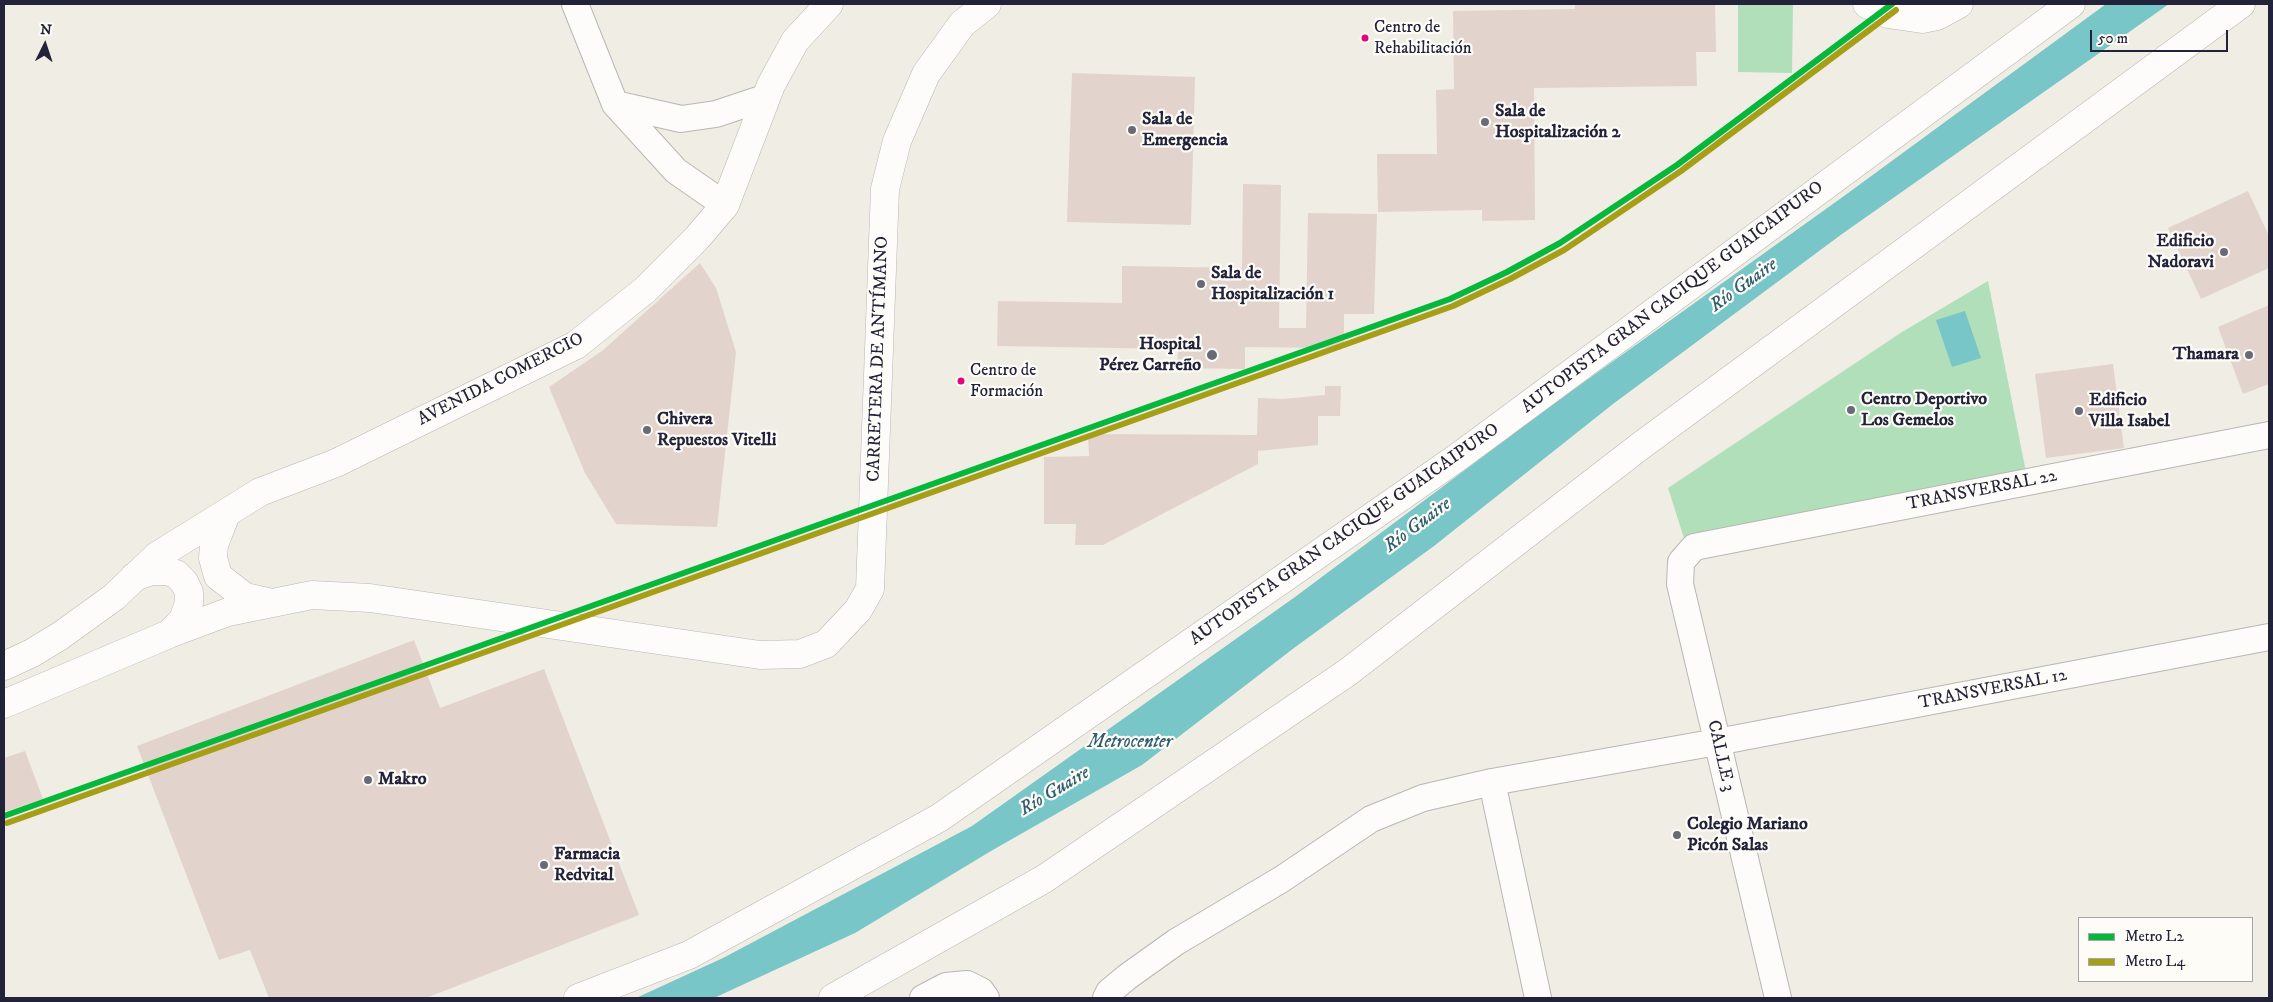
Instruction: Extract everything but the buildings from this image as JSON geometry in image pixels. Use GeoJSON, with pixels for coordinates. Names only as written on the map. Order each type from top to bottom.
{"type":"FeatureCollection","features":[{"type":"Feature","properties":{"kind":"main road","name":"AVENIDA COMERCIO"},"geometry":{"type":"LineString","coordinates":[[4,666],[32,653],[60,636],[114,597],[157,556],[260,492],[336,462],[576,346],[645,290],[697,238],[725,206],[767,97],[795,41],[829,4]]}},
{"type":"Feature","properties":{"kind":"main road","name":"CARRETERA DE ANTÍMANO"},"geometry":{"type":"LineString","coordinates":[[4,704],[86,671],[169,634],[228,612],[267,602],[312,595],[370,598],[760,655],[800,654],[826,644],[858,610],[870,589],[885,189],[897,140],[926,74],[962,24],[987,4]]}},
{"type":"Feature","properties":{"kind":"main road"},"geometry":{"type":"LineString","coordinates":[[1867,4],[1888,14],[1922,19],[1937,16],[1959,4]]}},
{"type":"Feature","properties":{"kind":"main road","name":"AUTOPISTA GRAN CACIQUE GUAICAIPURO"},"geometry":{"type":"LineString","coordinates":[[578,998],[689,955],[939,818],[1458,457],[2071,4]]}},
{"type":"Feature","properties":{"kind":"main road"},"geometry":{"type":"LineString","coordinates":[[832,998],[1044,879],[1348,672],[1639,447],[2234,9],[2261,4]]}},
{"type":"Feature","properties":{"kind":"main road"},"geometry":{"type":"LineString","coordinates":[[226,514],[214,545],[213,558],[218,576],[246,597],[267,602]]}},
{"type":"Feature","properties":{"kind":"main road"},"geometry":{"type":"LineString","coordinates":[[134,576],[151,571],[167,571],[176,574],[184,582],[189,592],[189,603],[183,620],[169,634]]}},
{"type":"Feature","properties":{"kind":"street"},"geometry":{"type":"LineString","coordinates":[[575,4],[615,104],[676,171],[725,206]]}},
{"type":"Feature","properties":{"kind":"street"},"geometry":{"type":"LineString","coordinates":[[615,104],[681,119],[716,114],[767,97]]}},
{"type":"Feature","properties":{"kind":"street","name":"TRANSVERSAL 22"},"geometry":{"type":"LineString","coordinates":[[1694,547],[2269,435]]}},
{"type":"Feature","properties":{"kind":"street","name":"CALLE 3"},"geometry":{"type":"LineString","coordinates":[[1694,547],[1681,562],[1680,584],[1778,998]]}},
{"type":"Feature","properties":{"kind":"street","name":"TRANSVERSAL 12"},"geometry":{"type":"LineString","coordinates":[[1106,998],[1109,992],[1127,977],[1176,942],[1282,879],[1371,819],[1423,798],[1492,782],[1717,742],[2269,637]]}},
{"type":"Feature","properties":{"kind":"street"},"geometry":{"type":"LineString","coordinates":[[1492,782],[1538,998]]}},
{"type":"Feature","properties":{"kind":"street"},"geometry":{"type":"LineString","coordinates":[[923,998],[946,986],[967,984],[982,991],[986,998]]}},
{"type":"Feature","properties":{"kind":"green space"},"geometry":{"type":"Polygon","coordinates":[[[1738,4],[1793,4],[1792,73],[1738,72],[1738,4]]]}},
{"type":"Feature","properties":{"kind":"green space","name":"Centro Deportivo Los Gemelos"},"geometry":{"type":"Polygon","coordinates":[[[1988,281],[2027,477],[1684,538],[1668,488],[1902,332],[1988,281]]]}},
{"type":"Feature","properties":{"kind":"water","name":"Metrocenter"},"geometry":{"type":"Polygon","coordinates":[[[2106,4],[2169,4],[1842,234],[1613,404],[1434,546],[1294,648],[1142,765],[991,851],[855,933],[714,998],[636,998],[723,958],[972,826],[1295,597],[1552,405],[1844,196],[2106,4]]]}},
{"type":"Feature","properties":{"kind":"water"},"geometry":{"type":"Polygon","coordinates":[[[1965,311],[1981,358],[1952,367],[1936,320],[1965,311]]]}},
{"type":"Feature","properties":{"kind":"metro line","name":"L2"},"geometry":{"type":"LineString","coordinates":[[4,816],[1450,299],[1507,272],[1560,243],[1677,165],[1892,4]]}},
{"type":"Feature","properties":{"kind":"metro line","name":"L4"},"geometry":{"type":"LineString","coordinates":[[7,823],[1453,306],[1510,279],[1564,250],[1681,171],[1896,10]]}},
{"type":"Feature","properties":{"kind":"place","name":"Centro de Rehabilitación"},"geometry":{"type":"Point","coordinates":[1365,38]}},
{"type":"Feature","properties":{"kind":"place","name":"Sala de Hospitalización 2"},"geometry":{"type":"Point","coordinates":[1485,122]}},
{"type":"Feature","properties":{"kind":"place","name":"Sala de Emergencia"},"geometry":{"type":"Point","coordinates":[1132,130]}},
{"type":"Feature","properties":{"kind":"place","name":"Edificio Nadoravi"},"geometry":{"type":"Point","coordinates":[2224,252]}},
{"type":"Feature","properties":{"kind":"place","name":"Sala de Hospitalización 1"},"geometry":{"type":"Point","coordinates":[1201,284]}},
{"type":"Feature","properties":{"kind":"place","name":"Hospital Pérez Carreño"},"geometry":{"type":"Point","coordinates":[1212,355]}},
{"type":"Feature","properties":{"kind":"place","name":"Thamara"},"geometry":{"type":"Point","coordinates":[2249,355]}},
{"type":"Feature","properties":{"kind":"place","name":"Centro de Formación"},"geometry":{"type":"Point","coordinates":[961,381]}},
{"type":"Feature","properties":{"kind":"place","name":"Centro Deportivo Los Gemelos"},"geometry":{"type":"Point","coordinates":[1851,410]}},
{"type":"Feature","properties":{"kind":"place","name":"Edificio Villa Isabel"},"geometry":{"type":"Point","coordinates":[2079,411]}},
{"type":"Feature","properties":{"kind":"place","name":"Chivera Repuestos Vitelli"},"geometry":{"type":"Point","coordinates":[647,430]}},
{"type":"Feature","properties":{"kind":"place","name":"Makro"},"geometry":{"type":"Point","coordinates":[368,780]}},
{"type":"Feature","properties":{"kind":"place","name":"Colegio Mariano Picón Salas"},"geometry":{"type":"Point","coordinates":[1677,835]}},
{"type":"Feature","properties":{"kind":"place","name":"Farmacia Redvital"},"geometry":{"type":"Point","coordinates":[544,865]}},
{"type":"Feature","properties":{"kind":"water label","name":"Río Guaire"},"geometry":{"type":"Point","coordinates":[1744,286]}},
{"type":"Feature","properties":{"kind":"water label","name":"Río Guaire"},"geometry":{"type":"Point","coordinates":[1418,526]}},
{"type":"Feature","properties":{"kind":"water label","name":"Río Guaire"},"geometry":{"type":"Point","coordinates":[1055,792]}}]}
